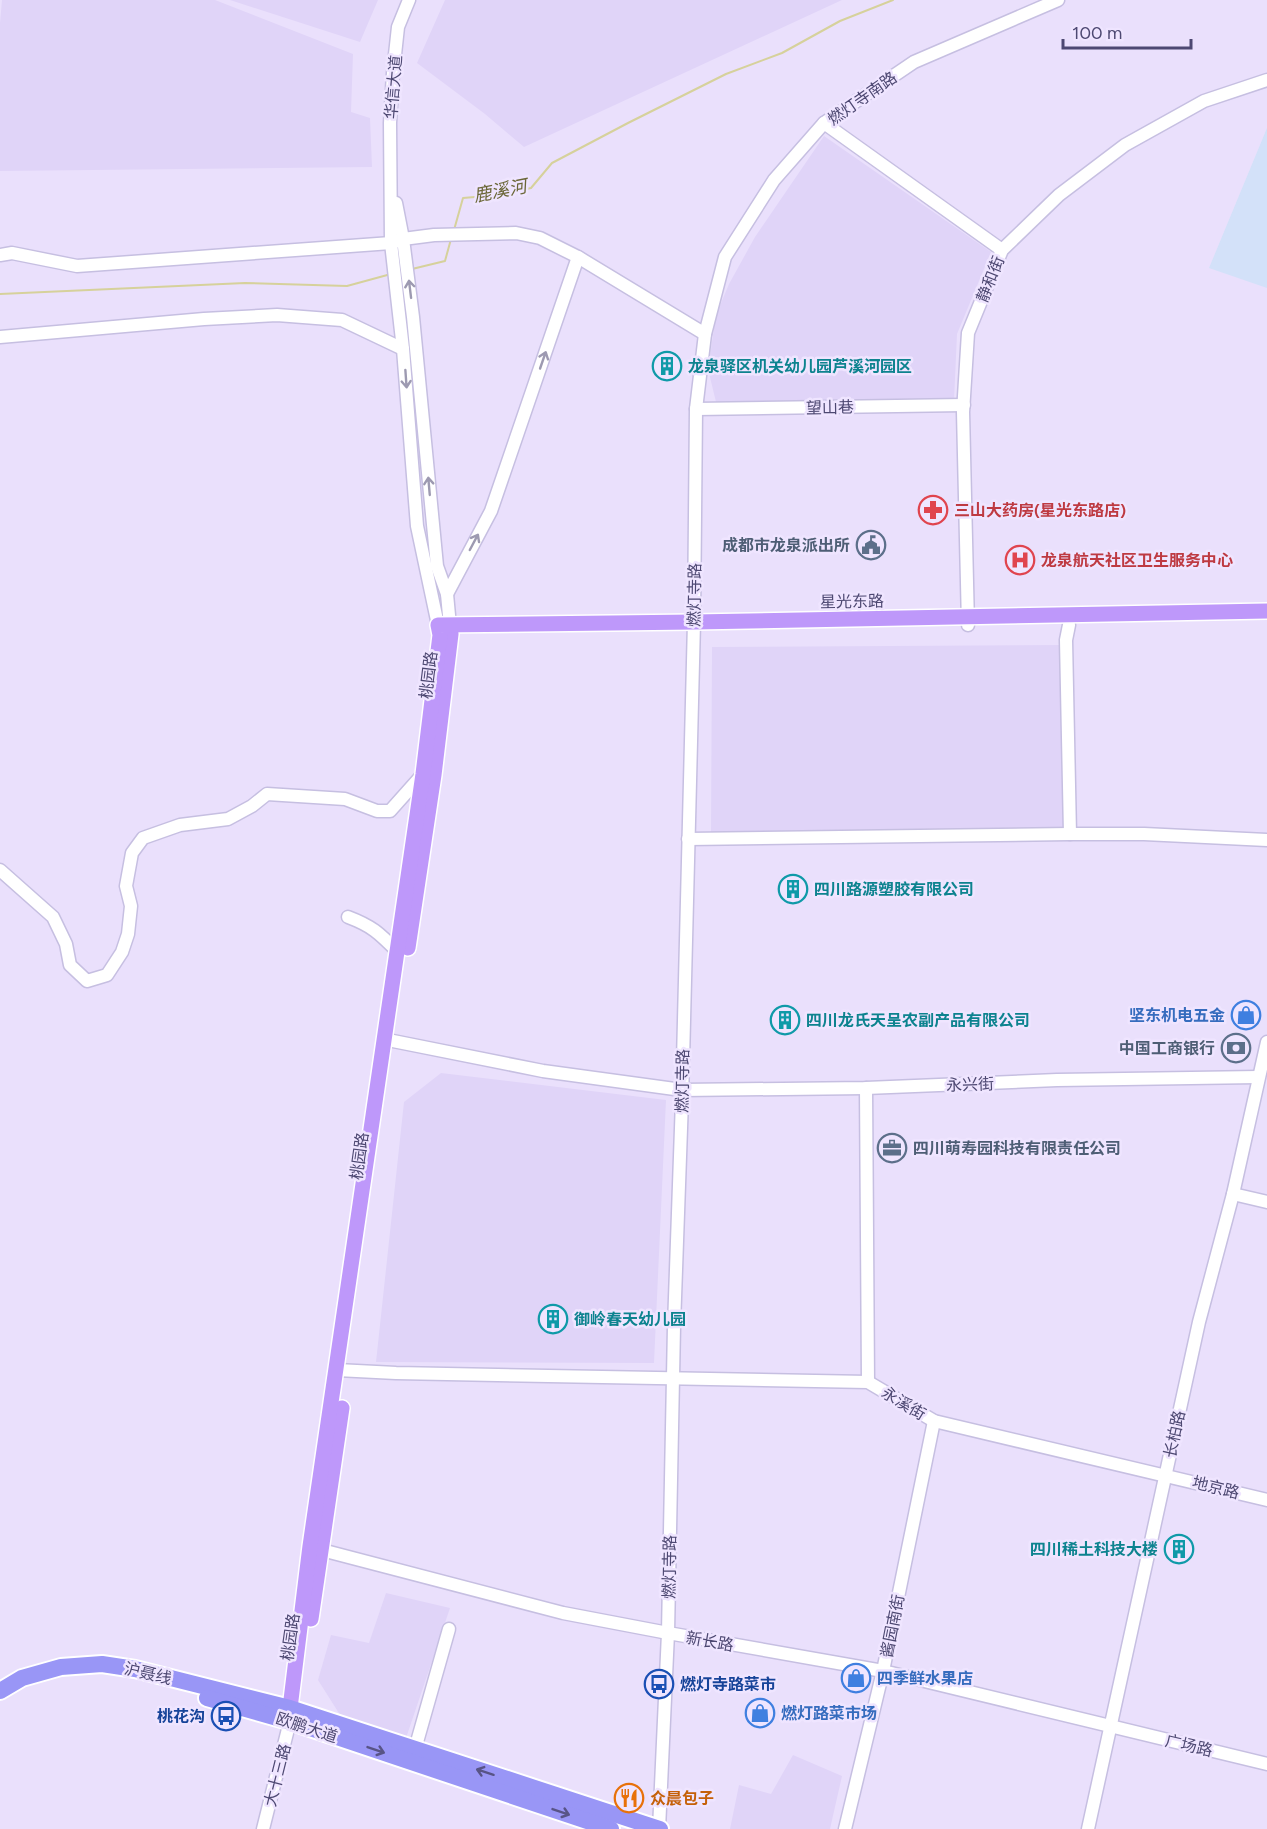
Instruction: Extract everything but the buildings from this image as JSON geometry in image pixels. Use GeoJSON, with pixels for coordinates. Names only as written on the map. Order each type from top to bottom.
{"type":"FeatureCollection","features":[{"type":"Feature","properties":{"kind":"highway","name":"沪聂线"},"geometry":{"type":"LineString","coordinates":[[0,1691],[22,1678],[39,1672],[61,1667],[102,1664],[135,1669],[292,1716]]}},
{"type":"Feature","properties":{"kind":"highway","name":"欧鹏大道"},"geometry":{"type":"LineString","coordinates":[[0,1705],[18,1692],[40,1682],[70,1675],[110,1673],[292,1716],[415,1749],[632,1825],[659,1829]]}},
{"type":"Feature","properties":{"kind":"highway","name":"欧鹏大道"},"geometry":{"type":"LineString","coordinates":[[292,1716],[611,1829]]}},
{"type":"Feature","properties":{"kind":"main road","name":"星光东路"},"geometry":{"type":"LineString","coordinates":[[444,630],[968,621],[1267,611]]}},
{"type":"Feature","properties":{"kind":"main road","name":"星光东路"},"geometry":{"type":"LineString","coordinates":[[968,621],[1069,625],[1267,620]]}},
{"type":"Feature","properties":{"kind":"main road"},"geometry":{"type":"LineString","coordinates":[[388,1041],[397,951],[444,630]]}},
{"type":"Feature","properties":{"kind":"main road","name":"桃园路"},"geometry":{"type":"LineString","coordinates":[[292,1716],[388,1041],[432,786],[444,630]]}},
{"type":"Feature","properties":{"kind":"street","name":"华信大道"},"geometry":{"type":"LineString","coordinates":[[390,175],[393,73],[398,27],[409,0]]}},
{"type":"Feature","properties":{"kind":"street","name":"燃灯寺南路"},"geometry":{"type":"LineString","coordinates":[[705,334],[725,257],[774,180],[824,123],[914,62],[1058,0]]}},
{"type":"Feature","properties":{"kind":"street","name":"静和街"},"geometry":{"type":"LineString","coordinates":[[968,621],[964,405],[968,333],[1002,250],[1059,195],[1125,145],[1204,101],[1267,80]]}},
{"type":"Feature","properties":{"kind":"street"},"geometry":{"type":"LineString","coordinates":[[824,123],[1002,250]]}},
{"type":"Feature","properties":{"kind":"street"},"geometry":{"type":"LineString","coordinates":[[390,175],[403,238],[400,263],[407,319],[404,349],[417,526],[444,630]]}},
{"type":"Feature","properties":{"kind":"street"},"geometry":{"type":"LineString","coordinates":[[390,175],[391,243],[400,263]]}},
{"type":"Feature","properties":{"kind":"street"},"geometry":{"type":"LineString","coordinates":[[0,255],[12,252],[77,266],[391,243],[403,238],[434,235],[516,233],[540,238],[578,257],[705,334]]}},
{"type":"Feature","properties":{"kind":"street"},"geometry":{"type":"LineString","coordinates":[[447,594],[491,511],[578,257]]}},
{"type":"Feature","properties":{"kind":"street"},"geometry":{"type":"LineString","coordinates":[[0,337],[277,315],[342,320],[404,349]]}},
{"type":"Feature","properties":{"kind":"street","name":"桃园路"},"geometry":{"type":"LineString","coordinates":[[407,319],[437,567],[447,594],[444,630]]}},
{"type":"Feature","properties":{"kind":"street","name":"燃灯寺路"},"geometry":{"type":"LineString","coordinates":[[659,1829],[668,1634],[676,1240],[694,627],[696,409],[705,334]]}},
{"type":"Feature","properties":{"kind":"street","name":"望山巷"},"geometry":{"type":"LineString","coordinates":[[696,409],[964,405]]}},
{"type":"Feature","properties":{"kind":"street"},"geometry":{"type":"LineString","coordinates":[[1069,625],[1066,640],[1070,834]]}},
{"type":"Feature","properties":{"kind":"street"},"geometry":{"type":"LineString","coordinates":[[0,870],[53,917],[66,944],[70,965],[87,981],[107,975],[122,952],[128,934],[131,906],[126,885],[132,853],[143,838],[180,825],[228,819],[252,806],[267,794],[345,799],[377,811],[390,811],[423,774]]}},
{"type":"Feature","properties":{"kind":"street"},"geometry":{"type":"LineString","coordinates":[[688,839],[1144,834],[1267,840]]}},
{"type":"Feature","properties":{"kind":"street"},"geometry":{"type":"LineString","coordinates":[[348,917],[377,931],[397,951]]}},
{"type":"Feature","properties":{"kind":"street","name":"永兴街"},"geometry":{"type":"LineString","coordinates":[[388,1041],[543,1071],[682,1090],[866,1088],[1058,1080],[1258,1077]]}},
{"type":"Feature","properties":{"kind":"street","name":"长柏路"},"geometry":{"type":"LineString","coordinates":[[1088,1829],[1198,1322],[1233,1194],[1267,1042]]}},
{"type":"Feature","properties":{"kind":"street"},"geometry":{"type":"LineString","coordinates":[[866,1088],[868,1382]]}},
{"type":"Feature","properties":{"kind":"street"},"geometry":{"type":"LineString","coordinates":[[1233,1194],[1267,1202]]}},
{"type":"Feature","properties":{"kind":"street","name":"永溪街"},"geometry":{"type":"LineString","coordinates":[[342,1370],[868,1382],[934,1421],[1165,1475]]}},
{"type":"Feature","properties":{"kind":"street","name":"酱园南街"},"geometry":{"type":"LineString","coordinates":[[845,1829],[883,1671],[934,1421]]}},
{"type":"Feature","properties":{"kind":"street","name":"地京路"},"geometry":{"type":"LineString","coordinates":[[1165,1475],[1267,1500]]}},
{"type":"Feature","properties":{"kind":"street","name":"新长路"},"geometry":{"type":"LineString","coordinates":[[316,1548],[562,1613],[668,1634],[883,1671],[1111,1727]]}},
{"type":"Feature","properties":{"kind":"street"},"geometry":{"type":"LineString","coordinates":[[415,1749],[449,1629]]}},
{"type":"Feature","properties":{"kind":"street","name":"大十三路"},"geometry":{"type":"LineString","coordinates":[[263,1829],[292,1716]]}},
{"type":"Feature","properties":{"kind":"street","name":"广场路"},"geometry":{"type":"LineString","coordinates":[[1111,1727],[1267,1764]]}},
{"type":"Feature","properties":{"kind":"shaded area"},"geometry":{"type":"Polygon","coordinates":[[[2,0],[215,0],[353,54],[351,112],[370,118],[372,167],[0,171],[2,0]]]}},
{"type":"Feature","properties":{"kind":"shaded area"},"geometry":{"type":"Polygon","coordinates":[[[230,0],[378,0],[360,42],[230,0]]]}},
{"type":"Feature","properties":{"kind":"shaded area"},"geometry":{"type":"Polygon","coordinates":[[[445,0],[842,0],[524,147],[485,114],[417,63],[445,0]]]}},
{"type":"Feature","properties":{"kind":"shaded area"},"geometry":{"type":"Polygon","coordinates":[[[1267,128],[1267,288],[1209,268],[1267,128]]]}},
{"type":"Feature","properties":{"kind":"shaded area"},"geometry":{"type":"Polygon","coordinates":[[[824,136],[991,252],[957,334],[954,401],[716,402],[708,369],[716,315],[729,284],[755,237],[824,136]]]}},
{"type":"Feature","properties":{"kind":"shaded area"},"geometry":{"type":"Polygon","coordinates":[[[1063,645],[1074,835],[711,832],[712,647],[1063,645]]]}},
{"type":"Feature","properties":{"kind":"shaded area"},"geometry":{"type":"Polygon","coordinates":[[[441,1073],[666,1100],[654,1363],[376,1362],[404,1102],[441,1073]]]}},
{"type":"Feature","properties":{"kind":"shaded area"},"geometry":{"type":"Polygon","coordinates":[[[386,1593],[450,1608],[406,1738],[342,1718],[318,1680],[331,1635],[369,1643],[386,1593]]]}},
{"type":"Feature","properties":{"kind":"shaded area"},"geometry":{"type":"Polygon","coordinates":[[[793,1755],[842,1776],[830,1829],[730,1829],[739,1785],[771,1794],[793,1755]]]}},
{"type":"Feature","properties":{"kind":"waterway","name":"鹿溪河"},"geometry":{"type":"LineString","coordinates":[[454,230],[463,198],[498,195],[531,188],[552,163],[628,123],[726,74],[782,53],[840,21],[893,0]]}},
{"type":"Feature","properties":{"kind":"waterway","name":"鹿溪河"},"geometry":{"type":"LineString","coordinates":[[412,269],[445,261],[451,239]]}},
{"type":"Feature","properties":{"kind":"waterway","name":"鹿溪河"},"geometry":{"type":"LineString","coordinates":[[0,294],[245,283],[347,286],[391,274]]}},
{"type":"Feature","properties":{"kind":"place","name":"龙泉驿区机关幼儿园芦溪河园区"},"geometry":{"type":"Point","coordinates":[667,366]}},
{"type":"Feature","properties":{"kind":"place","name":"三山大药房(星光东路店)"},"geometry":{"type":"Point","coordinates":[933,510]}},
{"type":"Feature","properties":{"kind":"place","name":"成都市龙泉派出所"},"geometry":{"type":"Point","coordinates":[871,545]}},
{"type":"Feature","properties":{"kind":"place","name":"龙泉航天社区卫生服务中心"},"geometry":{"type":"Point","coordinates":[1020,560]}},
{"type":"Feature","properties":{"kind":"place","name":"四川路源塑胶有限公司"},"geometry":{"type":"Point","coordinates":[793,889]}},
{"type":"Feature","properties":{"kind":"place","name":"坚东机电五金"},"geometry":{"type":"Point","coordinates":[1246,1015]}},
{"type":"Feature","properties":{"kind":"place","name":"四川龙氏天呈农副产品有限公司"},"geometry":{"type":"Point","coordinates":[785,1020]}},
{"type":"Feature","properties":{"kind":"place","name":"中国工商银行"},"geometry":{"type":"Point","coordinates":[1236,1048]}},
{"type":"Feature","properties":{"kind":"place","name":"四川萌寿园科技有限责任公司"},"geometry":{"type":"Point","coordinates":[892,1148]}},
{"type":"Feature","properties":{"kind":"place","name":"御岭春天幼儿园"},"geometry":{"type":"Point","coordinates":[553,1319]}},
{"type":"Feature","properties":{"kind":"place","name":"四川稀土科技大楼"},"geometry":{"type":"Point","coordinates":[1179,1549]}},
{"type":"Feature","properties":{"kind":"place","name":"四季鲜水果店"},"geometry":{"type":"Point","coordinates":[856,1678]}},
{"type":"Feature","properties":{"kind":"place","name":"燃灯寺路菜市"},"geometry":{"type":"Point","coordinates":[659,1684]}},
{"type":"Feature","properties":{"kind":"place","name":"燃灯路菜市场"},"geometry":{"type":"Point","coordinates":[760,1713]}},
{"type":"Feature","properties":{"kind":"place","name":"桃花沟"},"geometry":{"type":"Point","coordinates":[226,1716]}},
{"type":"Feature","properties":{"kind":"place","name":"众晨包子"},"geometry":{"type":"Point","coordinates":[629,1798]}}]}
